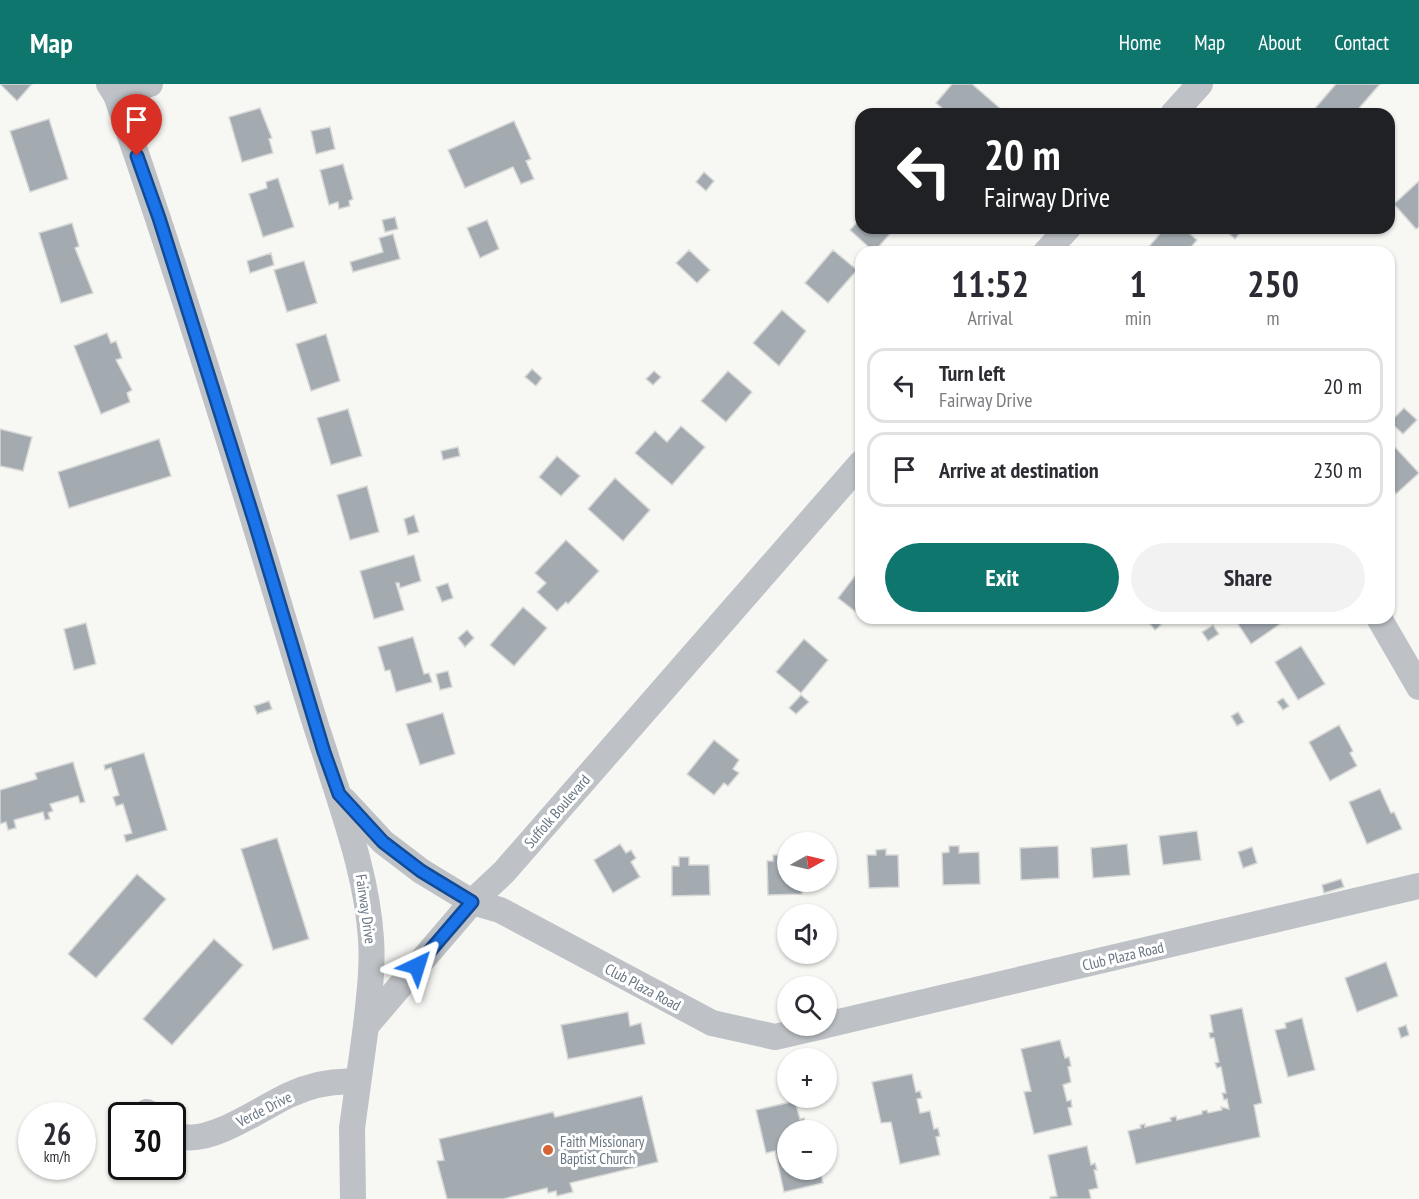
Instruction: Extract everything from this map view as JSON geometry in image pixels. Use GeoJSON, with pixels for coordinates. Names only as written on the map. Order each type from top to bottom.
{"type":"FeatureCollection","features":[{"type":"Feature","properties":{"kind":"street"},"geometry":{"type":"LineString","coordinates":[[113,89],[150,84]]}},
{"type":"Feature","properties":{"kind":"street"},"geometry":{"type":"LineString","coordinates":[[1178,108],[1200,84]]}},
{"type":"Feature","properties":{"kind":"street","name":"Fairway Drive"},"geometry":{"type":"LineString","coordinates":[[113,89],[166,241],[339,794],[361,873],[371,938],[372,971],[366,1026]]}},
{"type":"Feature","properties":{"kind":"street"},"geometry":{"type":"LineString","coordinates":[[1052,246],[1062,234]]}},
{"type":"Feature","properties":{"kind":"street","name":"Suffolk Boulevard"},"geometry":{"type":"LineString","coordinates":[[366,1026],[472,902],[504,872],[855,471]]}},
{"type":"Feature","properties":{"kind":"street"},"geometry":{"type":"LineString","coordinates":[[1382,624],[1419,687]]}},
{"type":"Feature","properties":{"kind":"street","name":"Fairway Drive"},"geometry":{"type":"LineString","coordinates":[[339,794],[383,842],[421,871],[472,902]]}},
{"type":"Feature","properties":{"kind":"street","name":"Club Plaza Road"},"geometry":{"type":"LineString","coordinates":[[837,1023],[1419,886]]}},
{"type":"Feature","properties":{"kind":"street","name":"Club Plaza Road"},"geometry":{"type":"LineString","coordinates":[[472,902],[500,910],[712,1023],[775,1037],[780,1036]]}},
{"type":"Feature","properties":{"kind":"street"},"geometry":{"type":"LineString","coordinates":[[353,1199],[352,1128],[366,1026]]}},
{"type":"Feature","properties":{"kind":"street","name":"Verde Drive"},"geometry":{"type":"LineString","coordinates":[[186,1137],[206,1135],[230,1127],[290,1095],[335,1080],[357,1082]]}},
{"type":"Feature","properties":{"kind":"building"},"geometry":{"type":"Polygon","coordinates":[[[0,84],[32,84],[17,101],[0,84]]]}},
{"type":"Feature","properties":{"kind":"building"},"geometry":{"type":"Polygon","coordinates":[[[952,84],[972,84],[1000,108],[942,108],[936,103],[952,84]]]}},
{"type":"Feature","properties":{"kind":"building"},"geometry":{"type":"Polygon","coordinates":[[[1336,84],[1380,84],[1359,108],[1315,108],[1336,84]]]}},
{"type":"Feature","properties":{"kind":"building"},"geometry":{"type":"Polygon","coordinates":[[[260,108],[272,138],[269,139],[273,153],[242,162],[229,117],[260,108]]]}},
{"type":"Feature","properties":{"kind":"building"},"geometry":{"type":"Polygon","coordinates":[[[49,119],[68,179],[30,192],[10,131],[49,119]]]}},
{"type":"Feature","properties":{"kind":"building"},"geometry":{"type":"Polygon","coordinates":[[[514,121],[531,159],[526,161],[534,179],[521,184],[513,167],[465,188],[448,150],[514,121]]]}},
{"type":"Feature","properties":{"kind":"building"},"geometry":{"type":"Polygon","coordinates":[[[330,127],[335,149],[316,154],[311,131],[330,127]]]}},
{"type":"Feature","properties":{"kind":"building"},"geometry":{"type":"Polygon","coordinates":[[[343,164],[353,199],[349,201],[350,206],[339,209],[338,202],[329,205],[320,170],[343,164]]]}},
{"type":"Feature","properties":{"kind":"building"},"geometry":{"type":"Polygon","coordinates":[[[704,172],[714,181],[706,191],[696,182],[704,172]]]}},
{"type":"Feature","properties":{"kind":"building"},"geometry":{"type":"Polygon","coordinates":[[[278,178],[294,227],[263,237],[249,194],[267,188],[266,182],[278,178]]]}},
{"type":"Feature","properties":{"kind":"building"},"geometry":{"type":"Polygon","coordinates":[[[1419,181],[1419,227],[1416,229],[1395,203],[1419,181]]]}},
{"type":"Feature","properties":{"kind":"building"},"geometry":{"type":"Polygon","coordinates":[[[395,217],[398,229],[385,232],[382,220],[395,217]]]}},
{"type":"Feature","properties":{"kind":"building"},"geometry":{"type":"Polygon","coordinates":[[[487,220],[499,249],[480,258],[467,228],[487,220]]]}},
{"type":"Feature","properties":{"kind":"building"},"geometry":{"type":"Polygon","coordinates":[[[72,223],[79,246],[75,248],[93,293],[61,303],[39,233],[72,223]]]}},
{"type":"Feature","properties":{"kind":"building"},"geometry":{"type":"Polygon","coordinates":[[[855,225],[855,234],[890,234],[879,246],[867,246],[850,230],[855,225]]]}},
{"type":"Feature","properties":{"kind":"building"},"geometry":{"type":"Polygon","coordinates":[[[393,234],[400,259],[353,272],[350,262],[383,252],[379,238],[393,234]]]}},
{"type":"Feature","properties":{"kind":"building"},"geometry":{"type":"Polygon","coordinates":[[[1160,234],[1190,234],[1197,240],[1192,246],[1149,246],[1160,234]]]}},
{"type":"Feature","properties":{"kind":"building"},"geometry":{"type":"Polygon","coordinates":[[[1230,234],[1239,234],[1235,239],[1230,234]]]}},
{"type":"Feature","properties":{"kind":"building"},"geometry":{"type":"Polygon","coordinates":[[[689,250],[710,270],[697,283],[676,263],[689,250]]]}},
{"type":"Feature","properties":{"kind":"building"},"geometry":{"type":"Polygon","coordinates":[[[833,250],[855,268],[855,272],[828,303],[805,283],[833,250]]]}},
{"type":"Feature","properties":{"kind":"building"},"geometry":{"type":"Polygon","coordinates":[[[271,253],[274,265],[250,273],[247,261],[271,253]]]}},
{"type":"Feature","properties":{"kind":"building"},"geometry":{"type":"Polygon","coordinates":[[[304,261],[317,303],[287,312],[274,270],[304,261]]]}},
{"type":"Feature","properties":{"kind":"building"},"geometry":{"type":"Polygon","coordinates":[[[782,310],[806,331],[779,366],[753,343],[782,310]]]}},
{"type":"Feature","properties":{"kind":"building"},"geometry":{"type":"Polygon","coordinates":[[[107,333],[111,343],[116,341],[122,358],[116,360],[132,390],[127,393],[130,402],[101,414],[74,346],[107,333]]]}},
{"type":"Feature","properties":{"kind":"building"},"geometry":{"type":"Polygon","coordinates":[[[326,334],[340,381],[311,391],[296,344],[326,334]]]}},
{"type":"Feature","properties":{"kind":"building"},"geometry":{"type":"Polygon","coordinates":[[[532,369],[542,378],[536,386],[525,377],[532,369]]]}},
{"type":"Feature","properties":{"kind":"building"},"geometry":{"type":"Polygon","coordinates":[[[654,371],[661,377],[653,385],[646,379],[654,371]]]}},
{"type":"Feature","properties":{"kind":"building"},"geometry":{"type":"Polygon","coordinates":[[[728,371],[752,392],[726,422],[701,401],[728,371]]]}},
{"type":"Feature","properties":{"kind":"building"},"geometry":{"type":"Polygon","coordinates":[[[1404,408],[1417,420],[1403,434],[1395,427],[1395,417],[1404,408]]]}},
{"type":"Feature","properties":{"kind":"building"},"geometry":{"type":"Polygon","coordinates":[[[348,409],[362,456],[331,465],[317,418],[348,409]]]}},
{"type":"Feature","properties":{"kind":"building"},"geometry":{"type":"Polygon","coordinates":[[[681,426],[705,447],[672,485],[635,453],[655,431],[667,442],[681,426]]]}},
{"type":"Feature","properties":{"kind":"building"},"geometry":{"type":"Polygon","coordinates":[[[0,429],[32,437],[23,471],[0,466],[0,429]]]}},
{"type":"Feature","properties":{"kind":"building"},"geometry":{"type":"Polygon","coordinates":[[[159,439],[171,476],[69,508],[58,472],[159,439]]]}},
{"type":"Feature","properties":{"kind":"building"},"geometry":{"type":"Polygon","coordinates":[[[458,447],[460,456],[443,460],[441,451],[458,447]]]}},
{"type":"Feature","properties":{"kind":"building"},"geometry":{"type":"Polygon","coordinates":[[[1395,447],[1419,473],[1395,493],[1395,447]]]}},
{"type":"Feature","properties":{"kind":"building"},"geometry":{"type":"Polygon","coordinates":[[[557,456],[580,476],[561,496],[539,477],[557,456]]]}},
{"type":"Feature","properties":{"kind":"building"},"geometry":{"type":"Polygon","coordinates":[[[615,478],[650,510],[623,541],[588,509],[615,478]]]}},
{"type":"Feature","properties":{"kind":"building"},"geometry":{"type":"Polygon","coordinates":[[[367,486],[379,532],[350,540],[337,495],[367,486]]]}},
{"type":"Feature","properties":{"kind":"building"},"geometry":{"type":"Polygon","coordinates":[[[414,515],[419,532],[408,535],[404,519],[414,515]]]}},
{"type":"Feature","properties":{"kind":"building"},"geometry":{"type":"Polygon","coordinates":[[[566,540],[599,571],[568,604],[566,602],[557,611],[537,592],[546,583],[535,573],[566,540]]]}},
{"type":"Feature","properties":{"kind":"building"},"geometry":{"type":"Polygon","coordinates":[[[414,555],[421,581],[400,588],[399,583],[396,583],[404,610],[374,619],[360,571],[414,555]]]}},
{"type":"Feature","properties":{"kind":"building"},"geometry":{"type":"Polygon","coordinates":[[[855,576],[855,611],[838,598],[855,576]]]}},
{"type":"Feature","properties":{"kind":"building"},"geometry":{"type":"Polygon","coordinates":[[[448,583],[453,598],[442,602],[436,587],[448,583]]]}},
{"type":"Feature","properties":{"kind":"building"},"geometry":{"type":"Polygon","coordinates":[[[523,607],[547,628],[514,666],[490,645],[523,607]]]}},
{"type":"Feature","properties":{"kind":"building"},"geometry":{"type":"Polygon","coordinates":[[[86,623],[96,664],[74,670],[64,629],[86,623]]]}},
{"type":"Feature","properties":{"kind":"building"},"geometry":{"type":"Polygon","coordinates":[[[1150,624],[1160,624],[1161,625],[1155,630],[1150,624]]]}},
{"type":"Feature","properties":{"kind":"building"},"geometry":{"type":"Polygon","coordinates":[[[1238,624],[1280,624],[1251,644],[1238,624]]]}},
{"type":"Feature","properties":{"kind":"building"},"geometry":{"type":"Polygon","coordinates":[[[1213,625],[1219,634],[1208,641],[1202,632],[1213,625]]]}},
{"type":"Feature","properties":{"kind":"building"},"geometry":{"type":"Polygon","coordinates":[[[467,630],[474,638],[465,647],[458,638],[467,630]]]}},
{"type":"Feature","properties":{"kind":"building"},"geometry":{"type":"Polygon","coordinates":[[[413,637],[424,674],[429,673],[432,682],[396,692],[390,670],[385,671],[378,647],[413,637]]]}},
{"type":"Feature","properties":{"kind":"building"},"geometry":{"type":"Polygon","coordinates":[[[804,639],[828,660],[801,693],[776,672],[804,639]]]}},
{"type":"Feature","properties":{"kind":"building"},"geometry":{"type":"Polygon","coordinates":[[[1301,646],[1325,684],[1298,700],[1275,662],[1301,646]]]}},
{"type":"Feature","properties":{"kind":"building"},"geometry":{"type":"Polygon","coordinates":[[[448,671],[452,687],[440,690],[436,674],[448,671]]]}},
{"type":"Feature","properties":{"kind":"building"},"geometry":{"type":"Polygon","coordinates":[[[801,695],[809,702],[796,714],[789,708],[801,695]]]}},
{"type":"Feature","properties":{"kind":"building"},"geometry":{"type":"Polygon","coordinates":[[[1283,698],[1289,706],[1283,710],[1277,702],[1283,698]]]}},
{"type":"Feature","properties":{"kind":"building"},"geometry":{"type":"Polygon","coordinates":[[[269,701],[272,709],[257,714],[254,706],[269,701]]]}},
{"type":"Feature","properties":{"kind":"building"},"geometry":{"type":"Polygon","coordinates":[[[1238,712],[1244,722],[1237,726],[1231,716],[1238,712]]]}},
{"type":"Feature","properties":{"kind":"building"},"geometry":{"type":"Polygon","coordinates":[[[443,713],[455,754],[420,765],[406,724],[443,713]]]}},
{"type":"Feature","properties":{"kind":"building"},"geometry":{"type":"Polygon","coordinates":[[[1339,725],[1353,751],[1350,753],[1357,766],[1330,781],[1309,742],[1339,725]]]}},
{"type":"Feature","properties":{"kind":"building"},"geometry":{"type":"Polygon","coordinates":[[[714,740],[739,760],[733,769],[739,773],[728,786],[724,783],[714,795],[687,774],[714,740]]]}},
{"type":"Feature","properties":{"kind":"building"},"geometry":{"type":"Polygon","coordinates":[[[144,753],[167,830],[126,842],[124,835],[132,833],[123,804],[116,806],[113,797],[119,795],[111,768],[105,770],[104,765],[144,753]]]}},
{"type":"Feature","properties":{"kind":"building"},"geometry":{"type":"Polygon","coordinates":[[[73,762],[85,802],[80,803],[78,796],[50,804],[53,811],[48,813],[50,819],[45,820],[43,812],[14,820],[16,828],[8,830],[6,822],[0,824],[0,790],[37,779],[35,773],[73,762]]]}},
{"type":"Feature","properties":{"kind":"building"},"geometry":{"type":"Polygon","coordinates":[[[1380,789],[1391,813],[1394,812],[1402,829],[1367,844],[1349,802],[1380,789]]]}},
{"type":"Feature","properties":{"kind":"building"},"geometry":{"type":"Polygon","coordinates":[[[1197,831],[1201,860],[1163,865],[1159,836],[1197,831]]]}},
{"type":"Feature","properties":{"kind":"building"},"geometry":{"type":"Polygon","coordinates":[[[277,838],[309,939],[273,950],[241,849],[277,838]]]}},
{"type":"Feature","properties":{"kind":"building"},"geometry":{"type":"Polygon","coordinates":[[[620,844],[626,853],[631,850],[636,858],[631,862],[640,877],[613,893],[594,860],[620,844]]]}},
{"type":"Feature","properties":{"kind":"building"},"geometry":{"type":"Polygon","coordinates":[[[1127,844],[1130,875],[1093,878],[1091,848],[1127,844]]]}},
{"type":"Feature","properties":{"kind":"building"},"geometry":{"type":"Polygon","coordinates":[[[949,846],[959,846],[959,853],[979,852],[980,884],[943,885],[942,853],[949,852],[949,846]]]}},
{"type":"Feature","properties":{"kind":"building"},"geometry":{"type":"Polygon","coordinates":[[[1058,846],[1059,878],[1021,880],[1020,848],[1058,846]]]}},
{"type":"Feature","properties":{"kind":"building"},"geometry":{"type":"Polygon","coordinates":[[[1252,847],[1257,863],[1243,868],[1238,852],[1252,847]]]}},
{"type":"Feature","properties":{"kind":"building"},"geometry":{"type":"Polygon","coordinates":[[[886,849],[886,855],[898,855],[899,887],[869,888],[867,855],[876,855],[876,850],[886,849]]]}},
{"type":"Feature","properties":{"kind":"building"},"geometry":{"type":"Polygon","coordinates":[[[773,855],[777,855],[777,892],[802,892],[802,894],[768,895],[767,861],[773,861],[773,855]]]}},
{"type":"Feature","properties":{"kind":"building"},"geometry":{"type":"Polygon","coordinates":[[[679,857],[689,857],[689,865],[709,865],[710,895],[672,896],[672,866],[679,866],[679,857]]]}},
{"type":"Feature","properties":{"kind":"building"},"geometry":{"type":"Polygon","coordinates":[[[137,874],[166,899],[96,978],[68,954],[137,874]]]}},
{"type":"Feature","properties":{"kind":"building"},"geometry":{"type":"Polygon","coordinates":[[[1341,879],[1344,887],[1324,893],[1322,885],[1341,879]]]}},
{"type":"Feature","properties":{"kind":"building"},"geometry":{"type":"Polygon","coordinates":[[[214,939],[243,965],[172,1045],[143,1019],[214,939]]]}},
{"type":"Feature","properties":{"kind":"building"},"geometry":{"type":"Polygon","coordinates":[[[1386,962],[1398,996],[1357,1012],[1345,978],[1386,962]]]}},
{"type":"Feature","properties":{"kind":"building"},"geometry":{"type":"Polygon","coordinates":[[[1242,1008],[1262,1103],[1254,1105],[1260,1137],[1136,1164],[1128,1131],[1141,1128],[1140,1125],[1145,1124],[1145,1127],[1171,1121],[1170,1118],[1176,1116],[1177,1120],[1202,1114],[1202,1111],[1207,1110],[1208,1113],[1222,1110],[1221,1107],[1229,1109],[1227,1099],[1224,1100],[1222,1093],[1226,1093],[1221,1067],[1217,1068],[1215,1063],[1219,1062],[1214,1038],[1210,1038],[1209,1033],[1213,1032],[1210,1015],[1242,1008]]]}},
{"type":"Feature","properties":{"kind":"building"},"geometry":{"type":"Polygon","coordinates":[[[628,1012],[630,1026],[641,1023],[645,1044],[568,1059],[561,1025],[628,1012]]]}},
{"type":"Feature","properties":{"kind":"building"},"geometry":{"type":"Polygon","coordinates":[[[1302,1018],[1315,1070],[1288,1077],[1275,1030],[1286,1028],[1285,1023],[1302,1018]]]}},
{"type":"Feature","properties":{"kind":"building"},"geometry":{"type":"Polygon","coordinates":[[[1406,1025],[1409,1035],[1401,1038],[1398,1028],[1406,1025]]]}},
{"type":"Feature","properties":{"kind":"building"},"geometry":{"type":"Polygon","coordinates":[[[1060,1040],[1065,1058],[1069,1057],[1071,1066],[1068,1067],[1071,1082],[1063,1085],[1067,1101],[1071,1100],[1072,1107],[1068,1108],[1072,1125],[1034,1134],[1024,1092],[1031,1091],[1021,1049],[1060,1040]]]}},
{"type":"Feature","properties":{"kind":"building"},"geometry":{"type":"Polygon","coordinates":[[[912,1074],[916,1092],[920,1091],[922,1098],[917,1099],[920,1113],[930,1111],[934,1129],[938,1128],[940,1136],[936,1137],[940,1155],[900,1164],[891,1122],[881,1123],[872,1082],[912,1074]]]}},
{"type":"Feature","properties":{"kind":"building","name":"Faith Missionary Baptist Church"},"geometry":{"type":"Polygon","coordinates":[[[642,1096],[658,1162],[570,1183],[573,1192],[557,1196],[556,1191],[548,1193],[547,1188],[503,1199],[447,1199],[437,1161],[444,1160],[439,1139],[553,1112],[555,1117],[642,1096]]]}},
{"type":"Feature","properties":{"kind":"building"},"geometry":{"type":"Polygon","coordinates":[[[777,1105],[777,1108],[797,1108],[800,1119],[804,1118],[805,1120],[777,1120],[777,1160],[775,1151],[766,1153],[756,1110],[777,1105]]]}},
{"type":"Feature","properties":{"kind":"building"},"geometry":{"type":"Polygon","coordinates":[[[1087,1146],[1091,1165],[1095,1163],[1097,1170],[1094,1170],[1098,1188],[1089,1190],[1091,1199],[1050,1199],[1050,1197],[1057,1196],[1048,1155],[1087,1146]]]}},
{"type":"Feature","properties":{"kind":"building"},"geometry":{"type":"Polygon","coordinates":[[[781,1180],[822,1180],[823,1183],[784,1192],[781,1180]]]}},
{"type":"Feature","properties":{"kind":"place","name":"Faith Missionary Baptist Church"},"geometry":{"type":"Point","coordinates":[548,1150]}},
{"type":"Feature","properties":{"kind":"route"},"geometry":{"type":"LineString","coordinates":[[137,156],[159,218],[339,794],[383,842],[421,871],[472,902],[417,966]]}}]}
